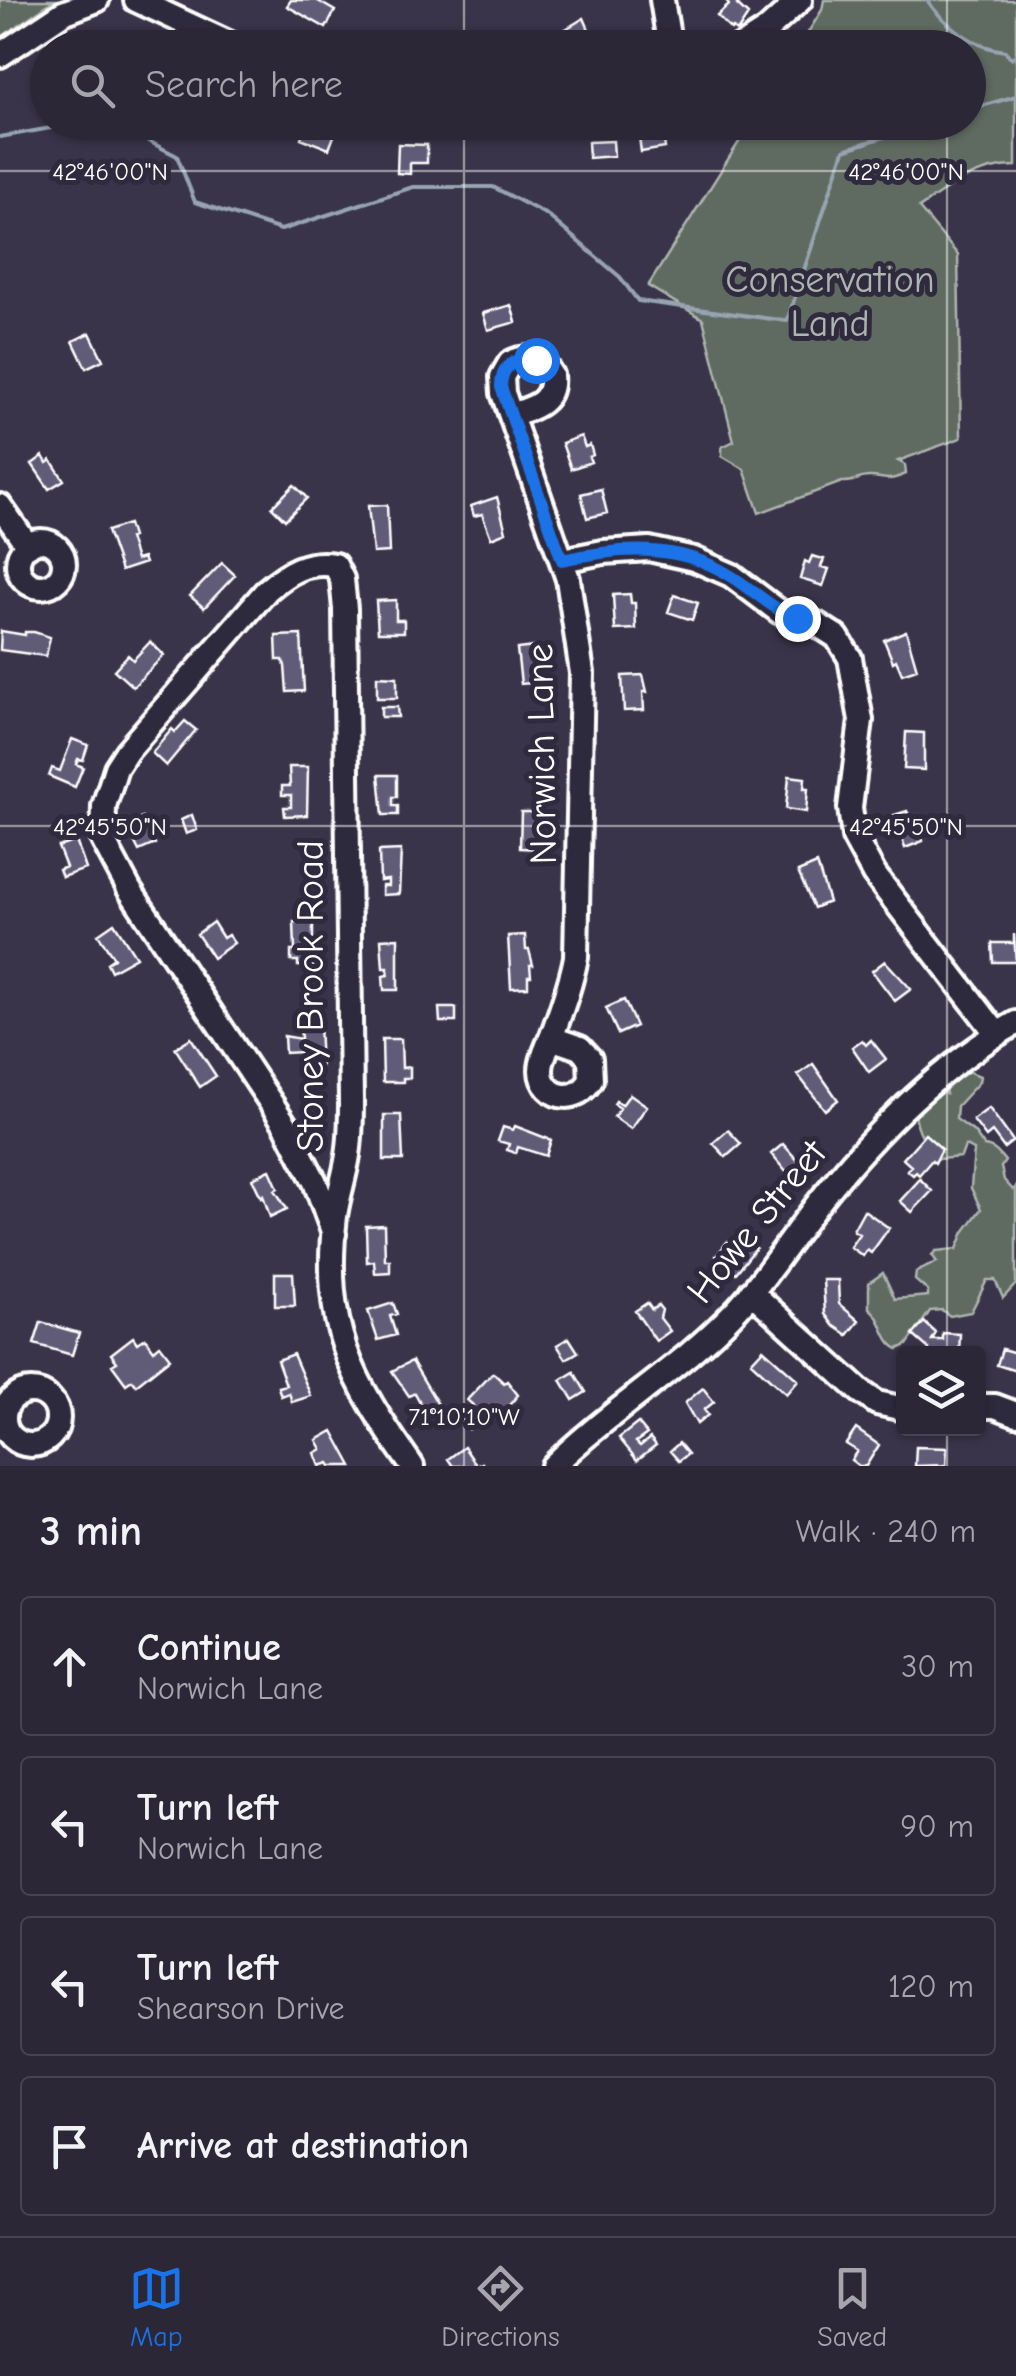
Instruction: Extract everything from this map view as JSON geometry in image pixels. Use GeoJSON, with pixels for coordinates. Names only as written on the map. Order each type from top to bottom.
{"type":"FeatureCollection","features":[{"type":"Feature","properties":{"kind":"street"},"geometry":{"type":"LineString","coordinates":[[37,30],[62,12],[96,0]]}},
{"type":"Feature","properties":{"kind":"street"},"geometry":{"type":"LineString","coordinates":[[136,0],[200,30]]}},
{"type":"Feature","properties":{"kind":"street"},"geometry":{"type":"LineString","coordinates":[[662,0],[667,30]]}},
{"type":"Feature","properties":{"kind":"street"},"geometry":{"type":"LineString","coordinates":[[766,30],[800,0]]}},
{"type":"Feature","properties":{"kind":"street"},"geometry":{"type":"LineString","coordinates":[[0,56],[30,35]]}},
{"type":"Feature","properties":{"kind":"street","name":"Norwich Lane"},"geometry":{"type":"LineString","coordinates":[[511,416],[562,560],[582,673],[576,957],[551,1038]]}},
{"type":"Feature","properties":{"kind":"street"},"geometry":{"type":"LineString","coordinates":[[0,506],[28,546]]}},
{"type":"Feature","properties":{"kind":"street"},"geometry":{"type":"LineString","coordinates":[[562,560],[649,549],[694,558],[731,576],[780,612],[815,623],[836,636],[850,658],[860,709],[850,808],[859,848],[874,874],[1006,1029]]}},
{"type":"Feature","properties":{"kind":"street","name":"Stoney Brook Road"},"geometry":{"type":"LineString","coordinates":[[334,1234],[315,1182],[284,1124],[128,889],[110,857],[102,824],[108,787],[126,751],[268,590],[282,577],[316,562],[335,565],[342,579],[344,609],[351,1101],[348,1156],[334,1234],[332,1296],[343,1350],[380,1421],[412,1466]]}},
{"type":"Feature","properties":{"kind":"street","name":"Howe Street"},"geometry":{"type":"LineString","coordinates":[[558,1464],[699,1347],[751,1292],[866,1144],[914,1099],[1006,1029]]}},
{"type":"Feature","properties":{"kind":"street"},"geometry":{"type":"LineString","coordinates":[[751,1292],[860,1391],[877,1403],[896,1407]]}},
{"type":"Feature","properties":{"kind":"street"},"geometry":{"type":"LineString","coordinates":[[986,1406],[1016,1414]]}},
{"type":"Feature","properties":{"kind":"green space"},"geometry":{"type":"Polygon","coordinates":[[[0,0],[54,0],[0,38],[0,0]]]}},
{"type":"Feature","properties":{"kind":"green space","name":"Conservation Land"},"geometry":{"type":"Polygon","coordinates":[[[824,0],[1016,0],[1016,166],[976,173],[919,208],[958,255],[961,438],[898,461],[905,465],[906,474],[899,477],[842,482],[759,513],[744,469],[722,456],[722,447],[734,441],[703,319],[648,286],[740,140],[986,140],[986,30],[810,30],[824,0]]]}},
{"type":"Feature","properties":{"kind":"green space"},"geometry":{"type":"Polygon","coordinates":[[[965,1070],[980,1076],[957,1106],[956,1119],[974,1132],[984,1146],[1000,1155],[1005,1161],[1001,1167],[1004,1180],[1013,1190],[1016,1187],[1016,1284],[1003,1298],[995,1280],[987,1280],[971,1312],[950,1316],[942,1310],[930,1311],[907,1345],[896,1347],[869,1308],[869,1283],[883,1273],[895,1299],[928,1296],[928,1291],[915,1280],[916,1272],[937,1262],[932,1255],[936,1251],[957,1249],[981,1209],[971,1188],[974,1150],[965,1146],[961,1157],[939,1159],[917,1125],[915,1111],[939,1091],[946,1094],[945,1084],[965,1070]]]}},
{"type":"Feature","properties":{"kind":"building"},"geometry":{"type":"Polygon","coordinates":[[[291,0],[316,0],[335,11],[326,28],[287,6],[291,0]]]}},
{"type":"Feature","properties":{"kind":"building"},"geometry":{"type":"Polygon","coordinates":[[[725,0],[742,0],[737,5],[748,15],[738,30],[731,30],[717,16],[729,5],[725,0]]]}},
{"type":"Feature","properties":{"kind":"building"},"geometry":{"type":"Polygon","coordinates":[[[584,18],[589,30],[564,30],[584,18]]]}},
{"type":"Feature","properties":{"kind":"building"},"geometry":{"type":"Polygon","coordinates":[[[306,140],[332,140],[329,149],[306,140]]]}},
{"type":"Feature","properties":{"kind":"building"},"geometry":{"type":"Polygon","coordinates":[[[639,140],[664,140],[665,148],[641,152],[639,140]]]}},
{"type":"Feature","properties":{"kind":"building"},"geometry":{"type":"Polygon","coordinates":[[[613,141],[614,156],[589,158],[588,142],[613,141]]]}},
{"type":"Feature","properties":{"kind":"building"},"geometry":{"type":"Polygon","coordinates":[[[398,144],[427,145],[427,163],[410,163],[410,174],[397,173],[398,144]]]}},
{"type":"Feature","properties":{"kind":"building"},"geometry":{"type":"Polygon","coordinates":[[[511,305],[516,322],[488,330],[483,313],[511,305]]]}},
{"type":"Feature","properties":{"kind":"building"},"geometry":{"type":"Polygon","coordinates":[[[90,333],[103,360],[86,368],[73,341],[90,333]]]}},
{"type":"Feature","properties":{"kind":"building"},"geometry":{"type":"Polygon","coordinates":[[[581,436],[585,447],[590,445],[591,462],[571,469],[562,443],[581,436]]]}},
{"type":"Feature","properties":{"kind":"building"},"geometry":{"type":"Polygon","coordinates":[[[43,456],[47,463],[51,460],[64,480],[49,489],[32,464],[43,456]]]}},
{"type":"Feature","properties":{"kind":"building"},"geometry":{"type":"Polygon","coordinates":[[[294,485],[307,498],[285,520],[272,507],[294,485]]]}},
{"type":"Feature","properties":{"kind":"building"},"geometry":{"type":"Polygon","coordinates":[[[601,489],[607,513],[587,518],[581,494],[601,489]]]}},
{"type":"Feature","properties":{"kind":"building"},"geometry":{"type":"Polygon","coordinates":[[[497,497],[506,532],[491,538],[482,514],[474,516],[471,506],[497,497]]]}},
{"type":"Feature","properties":{"kind":"building"},"geometry":{"type":"Polygon","coordinates":[[[387,505],[389,552],[373,553],[368,506],[387,505]]]}},
{"type":"Feature","properties":{"kind":"building"},"geometry":{"type":"Polygon","coordinates":[[[128,524],[136,560],[143,558],[145,563],[121,571],[107,531],[128,524]]]}},
{"type":"Feature","properties":{"kind":"building"},"geometry":{"type":"Polygon","coordinates":[[[812,556],[824,559],[821,567],[829,569],[823,586],[800,579],[805,561],[809,563],[812,556]]]}},
{"type":"Feature","properties":{"kind":"building"},"geometry":{"type":"Polygon","coordinates":[[[222,563],[235,575],[204,608],[190,596],[222,563]]]}},
{"type":"Feature","properties":{"kind":"building"},"geometry":{"type":"Polygon","coordinates":[[[630,594],[631,603],[635,603],[636,629],[615,630],[613,595],[630,594]]]}},
{"type":"Feature","properties":{"kind":"building"},"geometry":{"type":"Polygon","coordinates":[[[674,595],[698,603],[692,620],[668,612],[674,595]]]}},
{"type":"Feature","properties":{"kind":"building"},"geometry":{"type":"Polygon","coordinates":[[[396,600],[396,620],[404,620],[404,632],[378,632],[376,601],[396,600]]]}},
{"type":"Feature","properties":{"kind":"building"},"geometry":{"type":"Polygon","coordinates":[[[1,631],[25,635],[34,632],[50,637],[46,656],[0,650],[1,631]]]}},
{"type":"Feature","properties":{"kind":"building"},"geometry":{"type":"Polygon","coordinates":[[[906,631],[917,669],[902,674],[884,640],[906,631]]]}},
{"type":"Feature","properties":{"kind":"building"},"geometry":{"type":"Polygon","coordinates":[[[301,635],[304,691],[287,692],[285,666],[283,660],[277,660],[276,636],[301,635]]]}},
{"type":"Feature","properties":{"kind":"building"},"geometry":{"type":"Polygon","coordinates":[[[150,642],[164,655],[133,687],[114,670],[128,655],[133,660],[150,642]]]}},
{"type":"Feature","properties":{"kind":"building"},"geometry":{"type":"Polygon","coordinates":[[[534,647],[541,666],[541,682],[521,684],[517,649],[534,647]]]}},
{"type":"Feature","properties":{"kind":"building"},"geometry":{"type":"Polygon","coordinates":[[[643,675],[647,692],[643,692],[644,710],[624,711],[622,676],[643,675]]]}},
{"type":"Feature","properties":{"kind":"building"},"geometry":{"type":"Polygon","coordinates":[[[377,676],[397,677],[397,698],[377,698],[377,676]]]}},
{"type":"Feature","properties":{"kind":"building"},"geometry":{"type":"Polygon","coordinates":[[[381,707],[397,707],[398,717],[381,717],[381,707]]]}},
{"type":"Feature","properties":{"kind":"building"},"geometry":{"type":"Polygon","coordinates":[[[185,721],[196,730],[166,766],[152,753],[172,729],[175,732],[185,721]]]}},
{"type":"Feature","properties":{"kind":"building"},"geometry":{"type":"Polygon","coordinates":[[[906,732],[924,733],[924,770],[904,769],[906,732]]]}},
{"type":"Feature","properties":{"kind":"building"},"geometry":{"type":"Polygon","coordinates":[[[72,739],[88,745],[83,760],[78,759],[76,764],[83,767],[75,787],[49,776],[52,768],[60,771],[72,739]]]}},
{"type":"Feature","properties":{"kind":"building"},"geometry":{"type":"Polygon","coordinates":[[[289,767],[308,767],[307,815],[285,816],[284,807],[291,807],[291,795],[282,795],[282,786],[290,786],[289,767]]]}},
{"type":"Feature","properties":{"kind":"building"},"geometry":{"type":"Polygon","coordinates":[[[379,775],[397,775],[393,806],[398,806],[398,815],[383,815],[379,775]]]}},
{"type":"Feature","properties":{"kind":"building"},"geometry":{"type":"Polygon","coordinates":[[[789,776],[805,778],[806,812],[786,809],[789,776]]]}},
{"type":"Feature","properties":{"kind":"building"},"geometry":{"type":"Polygon","coordinates":[[[907,811],[911,820],[915,819],[923,841],[905,848],[894,815],[907,811]]]}},
{"type":"Feature","properties":{"kind":"building"},"geometry":{"type":"Polygon","coordinates":[[[521,812],[538,812],[540,849],[520,848],[521,812]]]}},
{"type":"Feature","properties":{"kind":"building"},"geometry":{"type":"Polygon","coordinates":[[[192,815],[197,830],[186,834],[181,820],[192,815]]]}},
{"type":"Feature","properties":{"kind":"building"},"geometry":{"type":"Polygon","coordinates":[[[142,818],[155,844],[139,851],[126,825],[142,818]]]}},
{"type":"Feature","properties":{"kind":"building"},"geometry":{"type":"Polygon","coordinates":[[[76,841],[86,869],[62,877],[59,870],[66,867],[58,847],[76,841]]]}},
{"type":"Feature","properties":{"kind":"building"},"geometry":{"type":"Polygon","coordinates":[[[401,850],[399,894],[382,895],[382,886],[388,886],[388,880],[380,881],[379,851],[401,850]]]}},
{"type":"Feature","properties":{"kind":"building"},"geometry":{"type":"Polygon","coordinates":[[[817,864],[829,902],[814,908],[798,872],[817,864]]]}},
{"type":"Feature","properties":{"kind":"building"},"geometry":{"type":"Polygon","coordinates":[[[213,922],[223,938],[228,935],[234,943],[213,958],[197,934],[213,922]]]}},
{"type":"Feature","properties":{"kind":"building"},"geometry":{"type":"Polygon","coordinates":[[[294,922],[313,922],[313,966],[298,966],[298,961],[291,961],[291,951],[295,951],[294,922]]]}},
{"type":"Feature","properties":{"kind":"building"},"geometry":{"type":"Polygon","coordinates":[[[114,923],[136,957],[111,971],[107,963],[114,958],[98,934],[114,923]]]}},
{"type":"Feature","properties":{"kind":"building"},"geometry":{"type":"Polygon","coordinates":[[[1014,934],[1016,962],[993,962],[992,943],[1014,943],[1014,934]]]}},
{"type":"Feature","properties":{"kind":"building"},"geometry":{"type":"Polygon","coordinates":[[[525,935],[533,965],[531,976],[528,987],[511,988],[508,936],[525,935]]]}},
{"type":"Feature","properties":{"kind":"building"},"geometry":{"type":"Polygon","coordinates":[[[398,938],[398,990],[384,990],[383,976],[388,975],[388,968],[383,968],[381,939],[398,938]]]}},
{"type":"Feature","properties":{"kind":"building"},"geometry":{"type":"Polygon","coordinates":[[[885,961],[911,989],[895,1001],[872,971],[885,961]]]}},
{"type":"Feature","properties":{"kind":"building"},"geometry":{"type":"Polygon","coordinates":[[[624,1000],[636,1026],[618,1034],[606,1008],[624,1000]]]}},
{"type":"Feature","properties":{"kind":"building"},"geometry":{"type":"Polygon","coordinates":[[[439,1008],[456,1008],[456,1022],[440,1022],[439,1008]]]}},
{"type":"Feature","properties":{"kind":"building"},"geometry":{"type":"Polygon","coordinates":[[[319,1023],[321,1067],[301,1068],[301,1052],[285,1053],[284,1036],[301,1039],[300,1024],[319,1023]]]}},
{"type":"Feature","properties":{"kind":"building"},"geometry":{"type":"Polygon","coordinates":[[[191,1038],[216,1076],[200,1087],[175,1048],[191,1038]]]}},
{"type":"Feature","properties":{"kind":"building"},"geometry":{"type":"Polygon","coordinates":[[[382,1039],[401,1039],[402,1068],[410,1067],[410,1078],[383,1082],[382,1039]]]}},
{"type":"Feature","properties":{"kind":"building"},"geometry":{"type":"Polygon","coordinates":[[[862,1040],[866,1045],[871,1040],[886,1059],[869,1072],[852,1047],[862,1040]]]}},
{"type":"Feature","properties":{"kind":"building"},"geometry":{"type":"Polygon","coordinates":[[[813,1064],[838,1100],[825,1110],[798,1075],[813,1064]]]}},
{"type":"Feature","properties":{"kind":"building"},"geometry":{"type":"Polygon","coordinates":[[[630,1094],[647,1106],[631,1129],[614,1117],[620,1108],[614,1104],[616,1101],[622,1105],[630,1094]]]}},
{"type":"Feature","properties":{"kind":"building"},"geometry":{"type":"Polygon","coordinates":[[[989,1108],[1013,1141],[1004,1148],[992,1132],[986,1137],[973,1120],[989,1108]]]}},
{"type":"Feature","properties":{"kind":"building"},"geometry":{"type":"Polygon","coordinates":[[[384,1115],[401,1115],[403,1160],[384,1160],[384,1115]]]}},
{"type":"Feature","properties":{"kind":"building"},"geometry":{"type":"Polygon","coordinates":[[[515,1126],[551,1140],[546,1156],[518,1147],[516,1153],[507,1150],[509,1144],[498,1141],[503,1127],[513,1130],[515,1126]]]}},
{"type":"Feature","properties":{"kind":"building"},"geometry":{"type":"Polygon","coordinates":[[[728,1130],[741,1144],[726,1157],[713,1143],[728,1130]]]}},
{"type":"Feature","properties":{"kind":"building"},"geometry":{"type":"Polygon","coordinates":[[[925,1134],[942,1149],[935,1163],[932,1160],[919,1175],[913,1175],[907,1170],[911,1166],[903,1159],[925,1134]]]}},
{"type":"Feature","properties":{"kind":"building"},"geometry":{"type":"Polygon","coordinates":[[[783,1144],[799,1162],[787,1173],[771,1154],[783,1144]]]}},
{"type":"Feature","properties":{"kind":"building"},"geometry":{"type":"Polygon","coordinates":[[[270,1170],[278,1188],[275,1190],[287,1209],[270,1217],[252,1178],[270,1170]]]}},
{"type":"Feature","properties":{"kind":"building"},"geometry":{"type":"Polygon","coordinates":[[[920,1179],[932,1191],[912,1212],[900,1201],[920,1179]]]}},
{"type":"Feature","properties":{"kind":"building"},"geometry":{"type":"Polygon","coordinates":[[[864,1210],[889,1228],[871,1253],[867,1250],[863,1256],[850,1247],[859,1234],[853,1230],[864,1210]]]}},
{"type":"Feature","properties":{"kind":"building"},"geometry":{"type":"Polygon","coordinates":[[[384,1225],[385,1260],[390,1260],[390,1272],[375,1273],[374,1261],[367,1262],[366,1226],[384,1225]]]}},
{"type":"Feature","properties":{"kind":"building"},"geometry":{"type":"Polygon","coordinates":[[[742,1237],[756,1248],[736,1273],[716,1256],[727,1242],[734,1247],[742,1237]]]}},
{"type":"Feature","properties":{"kind":"building"},"geometry":{"type":"Polygon","coordinates":[[[275,1273],[293,1273],[295,1306],[275,1306],[275,1273]]]}},
{"type":"Feature","properties":{"kind":"building"},"geometry":{"type":"Polygon","coordinates":[[[823,1280],[838,1280],[839,1304],[859,1321],[848,1335],[825,1314],[823,1280]]]}},
{"type":"Feature","properties":{"kind":"building"},"geometry":{"type":"Polygon","coordinates":[[[393,1303],[397,1314],[390,1316],[396,1335],[378,1340],[368,1311],[393,1303]]]}},
{"type":"Feature","properties":{"kind":"building"},"geometry":{"type":"Polygon","coordinates":[[[647,1303],[652,1310],[658,1305],[662,1310],[660,1318],[670,1331],[656,1341],[635,1311],[647,1303]]]}},
{"type":"Feature","properties":{"kind":"building"},"geometry":{"type":"Polygon","coordinates":[[[41,1322],[79,1333],[72,1355],[34,1344],[41,1322]]]}},
{"type":"Feature","properties":{"kind":"building"},"geometry":{"type":"Polygon","coordinates":[[[924,1322],[936,1333],[932,1340],[943,1340],[943,1333],[960,1334],[959,1346],[926,1346],[913,1335],[924,1322]]]}},
{"type":"Feature","properties":{"kind":"building"},"geometry":{"type":"Polygon","coordinates":[[[133,1337],[137,1343],[145,1338],[154,1350],[160,1345],[170,1358],[136,1385],[132,1380],[126,1384],[112,1365],[117,1362],[111,1354],[133,1337]]]}},
{"type":"Feature","properties":{"kind":"building"},"geometry":{"type":"Polygon","coordinates":[[[569,1338],[578,1352],[566,1359],[557,1345],[569,1338]]]}},
{"type":"Feature","properties":{"kind":"building"},"geometry":{"type":"Polygon","coordinates":[[[763,1349],[798,1380],[786,1394],[751,1362],[763,1349]]]}},
{"type":"Feature","properties":{"kind":"building"},"geometry":{"type":"Polygon","coordinates":[[[1002,1349],[1016,1353],[1016,1371],[997,1365],[1002,1349]]]}},
{"type":"Feature","properties":{"kind":"building"},"geometry":{"type":"Polygon","coordinates":[[[293,1354],[311,1396],[292,1402],[289,1393],[281,1396],[278,1387],[286,1385],[277,1360],[293,1354]]]}},
{"type":"Feature","properties":{"kind":"building"},"geometry":{"type":"Polygon","coordinates":[[[412,1361],[439,1406],[426,1413],[415,1393],[409,1396],[392,1371],[412,1361]]]}},
{"type":"Feature","properties":{"kind":"building"},"geometry":{"type":"Polygon","coordinates":[[[574,1372],[586,1392],[573,1400],[561,1380],[574,1372]]]}},
{"type":"Feature","properties":{"kind":"building"},"geometry":{"type":"Polygon","coordinates":[[[493,1373],[504,1383],[507,1381],[518,1395],[503,1412],[496,1405],[469,1429],[459,1420],[473,1405],[467,1400],[493,1373]]]}},
{"type":"Feature","properties":{"kind":"building"},"geometry":{"type":"Polygon","coordinates":[[[703,1388],[714,1402],[704,1410],[708,1415],[697,1424],[685,1403],[703,1388]]]}},
{"type":"Feature","properties":{"kind":"building"},"geometry":{"type":"Polygon","coordinates":[[[638,1423],[647,1434],[636,1442],[640,1446],[650,1438],[656,1445],[637,1460],[619,1438],[638,1423]]]}},
{"type":"Feature","properties":{"kind":"building"},"geometry":{"type":"Polygon","coordinates":[[[856,1429],[879,1445],[866,1466],[851,1460],[857,1451],[846,1444],[856,1429]]]}},
{"type":"Feature","properties":{"kind":"building"},"geometry":{"type":"Polygon","coordinates":[[[333,1431],[352,1466],[320,1466],[315,1453],[322,1449],[317,1440],[333,1431]]]}},
{"type":"Feature","properties":{"kind":"building"},"geometry":{"type":"Polygon","coordinates":[[[679,1443],[688,1454],[679,1461],[670,1451],[679,1443]]]}},
{"type":"Feature","properties":{"kind":"building"},"geometry":{"type":"Polygon","coordinates":[[[464,1447],[477,1466],[453,1466],[448,1459],[464,1447]]]}},
{"type":"Feature","properties":{"kind":"building"},"geometry":{"type":"Polygon","coordinates":[[[916,1447],[947,1448],[946,1465],[915,1466],[916,1447]]]}},
{"type":"Feature","properties":{"kind":"waterway"},"geometry":{"type":"LineString","coordinates":[[927,0],[956,30]]}},
{"type":"Feature","properties":{"kind":"waterway"},"geometry":{"type":"LineString","coordinates":[[986,46],[1005,51],[1011,58],[1016,55]]}},
{"type":"Feature","properties":{"kind":"waterway"},"geometry":{"type":"LineString","coordinates":[[986,105],[1016,96]]}},
{"type":"Feature","properties":{"kind":"waterway"},"geometry":{"type":"LineString","coordinates":[[0,137],[30,132]]}},
{"type":"Feature","properties":{"kind":"waterway"},"geometry":{"type":"LineString","coordinates":[[146,140],[177,156],[195,202],[281,230],[413,187],[493,187],[547,215],[620,277],[638,301],[787,321],[844,150],[874,140]]}},
{"type":"Feature","properties":{"kind":"route"},"geometry":{"type":"LineString","coordinates":[[536,360],[520,358],[510,363],[501,387],[562,560],[626,550],[670,552],[712,566],[780,612],[797,618]]}}]}
